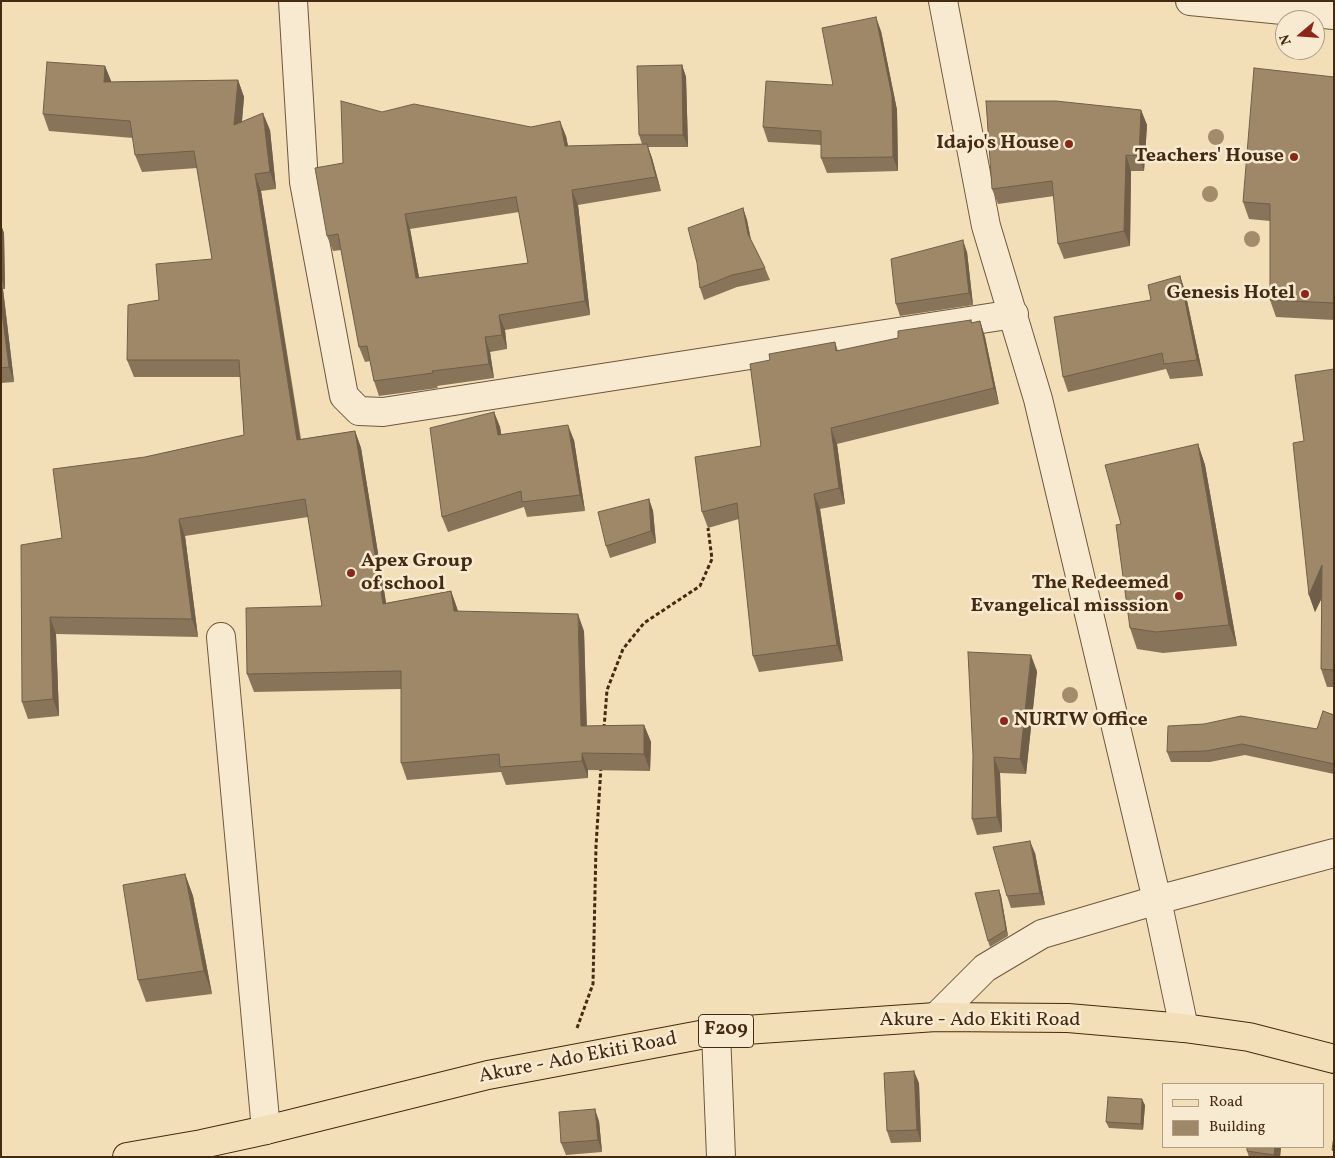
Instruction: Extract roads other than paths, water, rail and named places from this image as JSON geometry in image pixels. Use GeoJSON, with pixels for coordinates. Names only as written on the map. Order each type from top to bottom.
{"type":"FeatureCollection","features":[{"type":"Feature","properties":{"kind":"main road","name":"Akure - Ado Ekiti Road"},"geometry":{"type":"LineString","coordinates":[[126,1157],[202,1144],[266,1130],[488,1075],[716,1032],[936,1017],[1068,1018],[1184,1028],[1249,1037],[1334,1059]]}},
{"type":"Feature","properties":{"kind":"street"},"geometry":{"type":"LineString","coordinates":[[294,1],[304,182],[344,396],[359,411],[383,412],[1014,314]]}},
{"type":"Feature","properties":{"kind":"street"},"geometry":{"type":"LineString","coordinates":[[944,1],[986,226],[1014,314],[1040,409],[1157,900],[1184,1028]]}},
{"type":"Feature","properties":{"kind":"street"},"geometry":{"type":"LineString","coordinates":[[1190,1],[1328,10]]}},
{"type":"Feature","properties":{"kind":"street"},"geometry":{"type":"LineString","coordinates":[[221,637],[266,1130]]}},
{"type":"Feature","properties":{"kind":"street"},"geometry":{"type":"LineString","coordinates":[[936,1017],[985,968],[1042,934],[1157,900],[1334,853]]}},
{"type":"Feature","properties":{"kind":"street"},"geometry":{"type":"LineString","coordinates":[[716,1032],[722,1157]]}},
{"type":"Feature","properties":{"kind":"place","name":"Idajo's House"},"geometry":{"type":"Point","coordinates":[1069,144]}},
{"type":"Feature","properties":{"kind":"place","name":"Teachers' House"},"geometry":{"type":"Point","coordinates":[1294,157]}},
{"type":"Feature","properties":{"kind":"place","name":"Genesis Hotel"},"geometry":{"type":"Point","coordinates":[1305,294]}},
{"type":"Feature","properties":{"kind":"place","name":"Apex Group of school"},"geometry":{"type":"Point","coordinates":[351,573]}},
{"type":"Feature","properties":{"kind":"place","name":"The Redeemed Evangelical misssion"},"geometry":{"type":"Point","coordinates":[1179,596]}},
{"type":"Feature","properties":{"kind":"place","name":"NURTW Office"},"geometry":{"type":"Point","coordinates":[1004,721]}}]}
